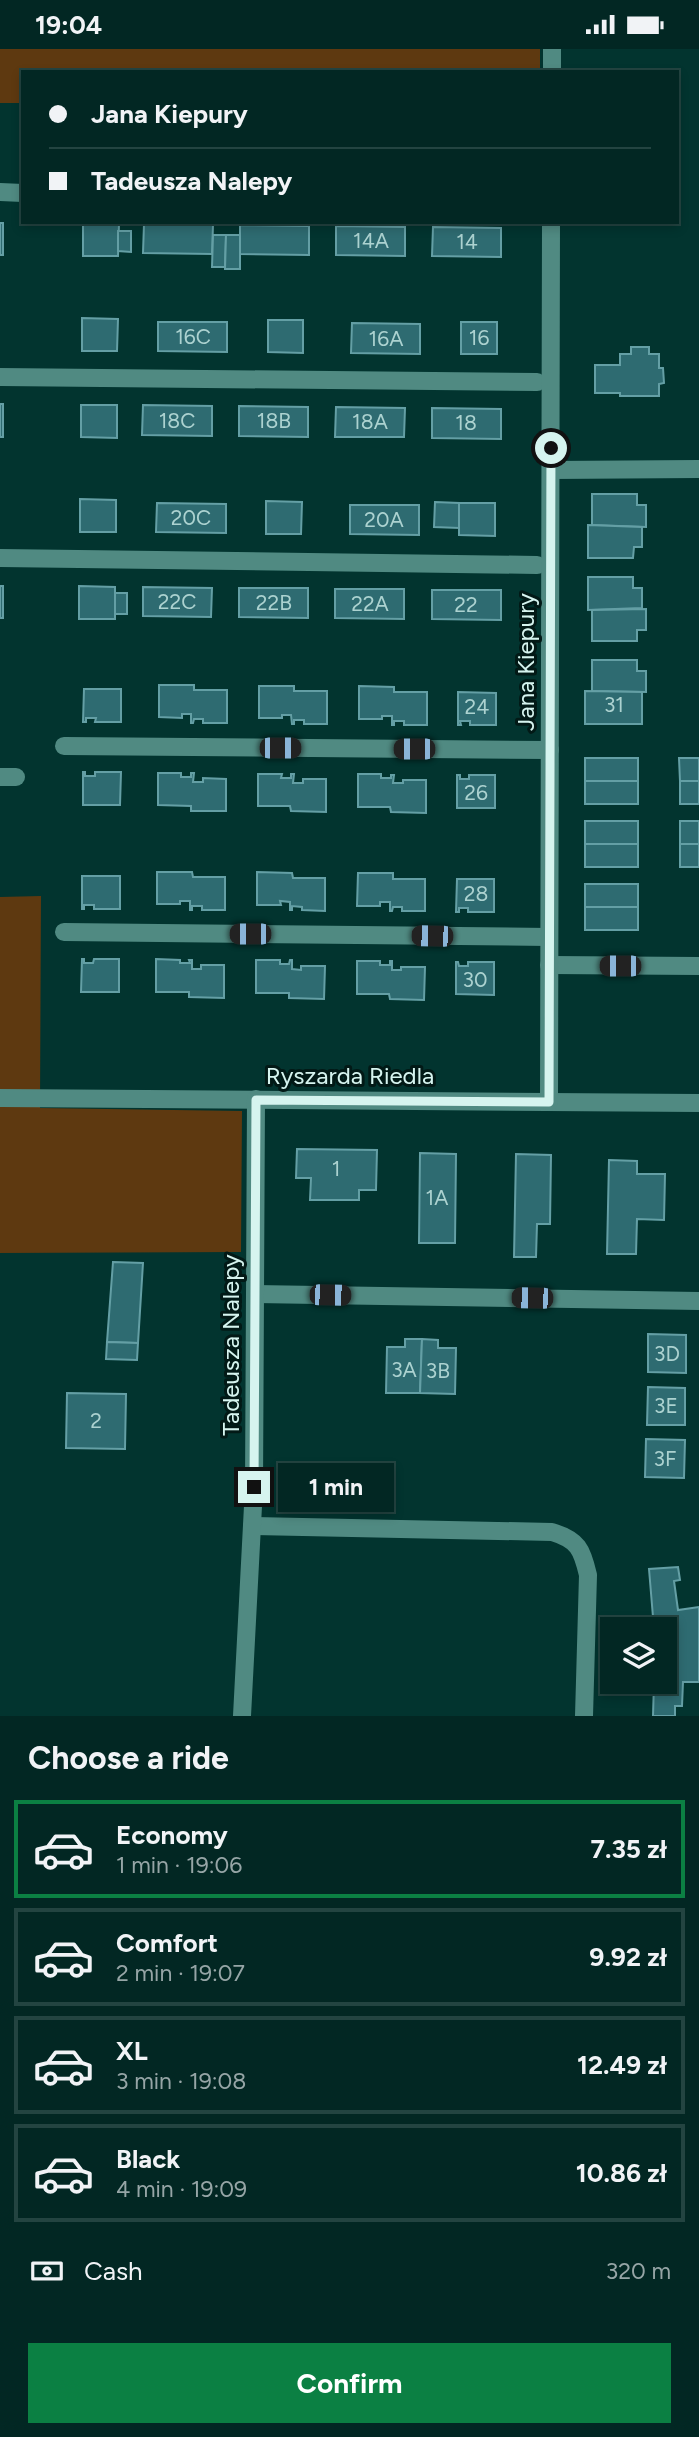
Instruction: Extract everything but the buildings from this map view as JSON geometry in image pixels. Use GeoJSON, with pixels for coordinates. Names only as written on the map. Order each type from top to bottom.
{"type":"FeatureCollection","features":[{"type":"Feature","properties":{"kind":"street"},"geometry":{"type":"LineString","coordinates":[[552,49],[552,70]]}},
{"type":"Feature","properties":{"kind":"street"},"geometry":{"type":"LineString","coordinates":[[0,192],[21,193]]}},
{"type":"Feature","properties":{"kind":"street","name":"Jana Kiepury"},"geometry":{"type":"LineString","coordinates":[[549,1102],[551,224]]}},
{"type":"Feature","properties":{"kind":"street"},"geometry":{"type":"LineString","coordinates":[[0,377],[537,382]]}},
{"type":"Feature","properties":{"kind":"street"},"geometry":{"type":"LineString","coordinates":[[551,470],[699,469]]}},
{"type":"Feature","properties":{"kind":"street"},"geometry":{"type":"LineString","coordinates":[[0,558],[537,565]]}},
{"type":"Feature","properties":{"kind":"street"},"geometry":{"type":"LineString","coordinates":[[64,746],[550,750]]}},
{"type":"Feature","properties":{"kind":"street"},"geometry":{"type":"LineString","coordinates":[[64,932],[549,937]]}},
{"type":"Feature","properties":{"kind":"street"},"geometry":{"type":"LineString","coordinates":[[549,965],[699,966]]}},
{"type":"Feature","properties":{"kind":"street","name":"Ryszarda Riedla"},"geometry":{"type":"LineString","coordinates":[[0,1098],[699,1103]]}},
{"type":"Feature","properties":{"kind":"street","name":"Tadeusza Nalepy"},"geometry":{"type":"LineString","coordinates":[[242,1716],[252,1526],[256,1100]]}},
{"type":"Feature","properties":{"kind":"street"},"geometry":{"type":"LineString","coordinates":[[255,1294],[699,1301]]}},
{"type":"Feature","properties":{"kind":"street"},"geometry":{"type":"LineString","coordinates":[[252,1526],[552,1532],[565,1536],[577,1543],[589,1575],[584,1716]]}},
{"type":"Feature","properties":{"kind":"shaded area"},"geometry":{"type":"Polygon","coordinates":[[[0,49],[540,49],[540,70],[21,70],[21,103],[0,103],[0,49]]]}},
{"type":"Feature","properties":{"kind":"shaded area"},"geometry":{"type":"Polygon","coordinates":[[[41,896],[40,1108],[242,1111],[241,1252],[0,1253],[0,897],[41,896]]]}},
{"type":"Feature","properties":{"kind":"route"},"geometry":{"type":"LineString","coordinates":[[254,1487],[256,1100],[549,1102],[551,448]]}}]}
